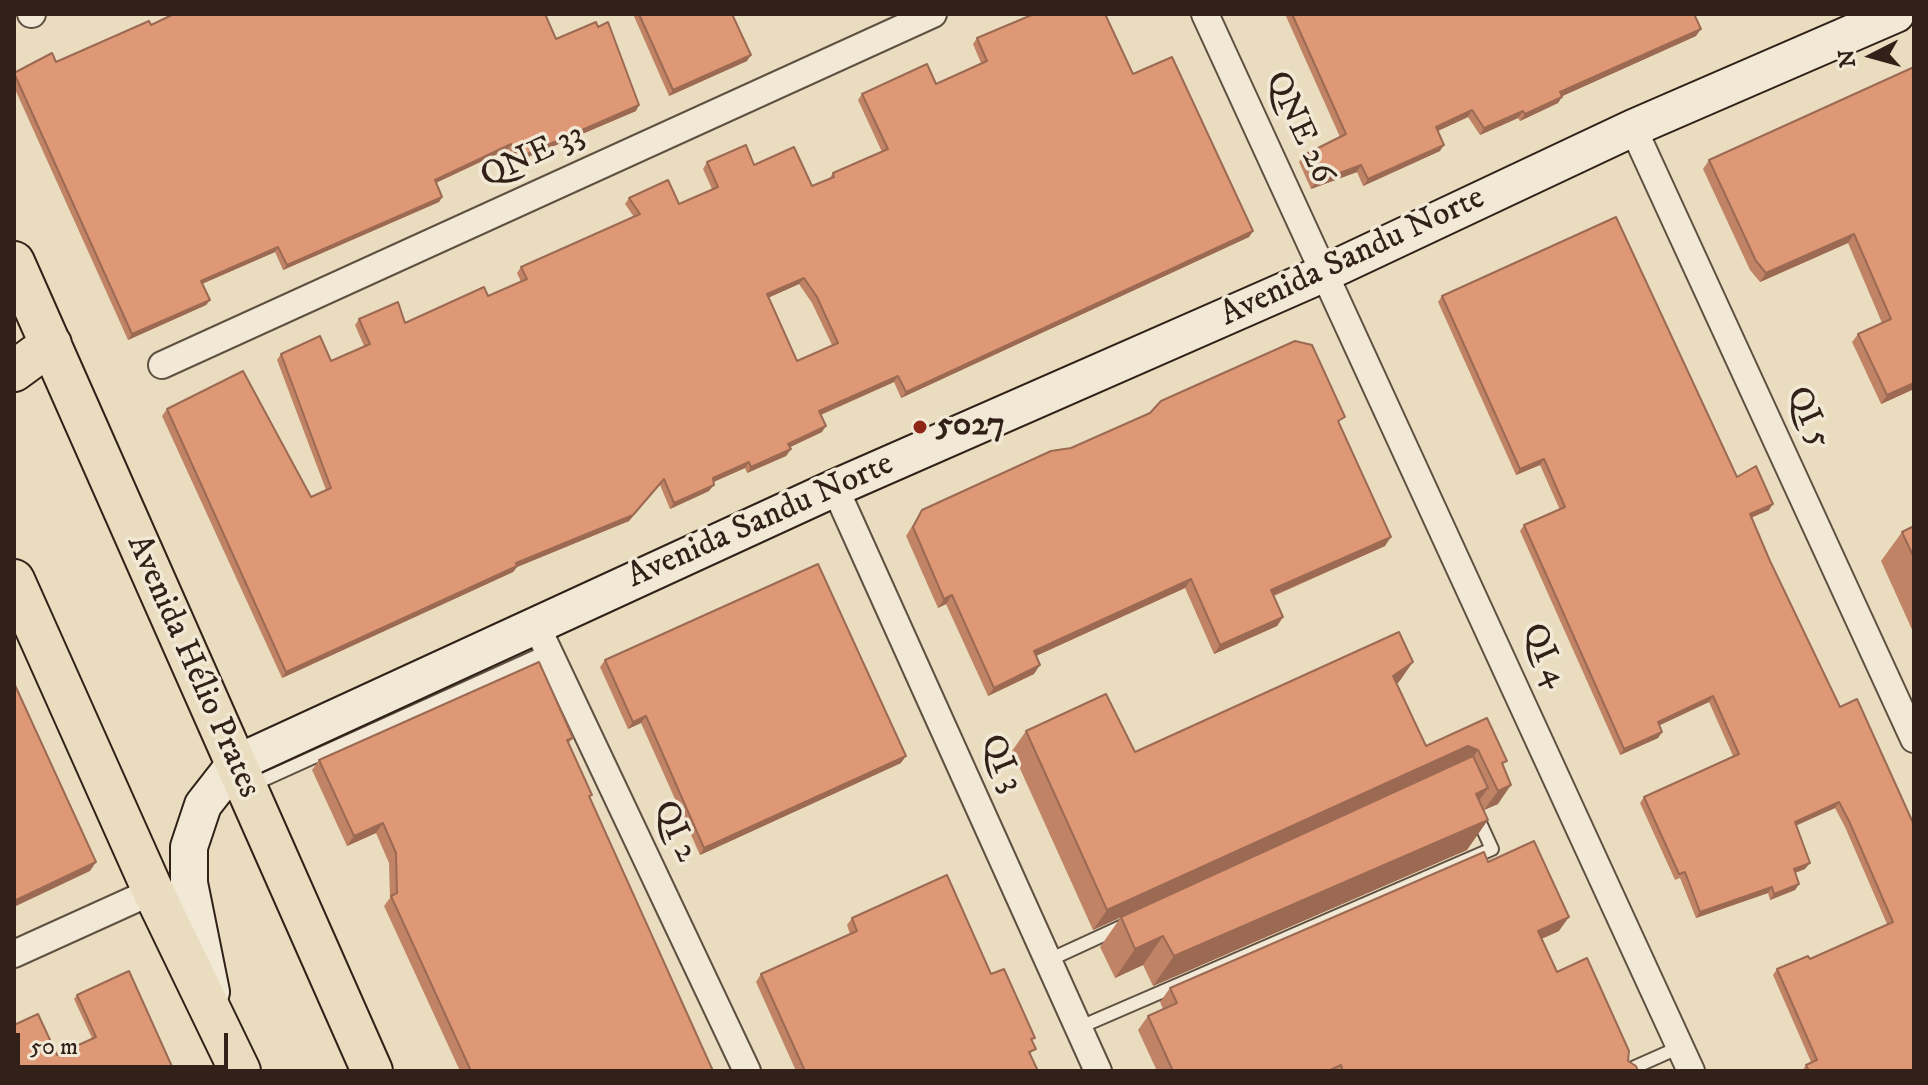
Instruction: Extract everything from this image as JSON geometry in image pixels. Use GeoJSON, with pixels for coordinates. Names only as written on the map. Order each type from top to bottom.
{"type":"FeatureCollection","features":[{"type":"Feature","properties":{"kind":"main road","name":"Avenida Sandu Norte"},"geometry":{"type":"LineString","coordinates":[[219,1028],[189,883],[189,847],[203,805],[240,776],[542,638],[835,488],[1325,273],[1633,128],[1896,14]]}},
{"type":"Feature","properties":{"kind":"main road","name":"Avenida Hélio Prates"},"geometry":{"type":"LineString","coordinates":[[14,262],[372,1071]]}},
{"type":"Feature","properties":{"kind":"main road"},"geometry":{"type":"LineString","coordinates":[[14,371],[51,344]]}},
{"type":"Feature","properties":{"kind":"main road"},"geometry":{"type":"LineString","coordinates":[[14,580],[153,891],[240,1071]]}},
{"type":"Feature","properties":{"kind":"street","name":"QNE 33"},"geometry":{"type":"LineString","coordinates":[[162,365],[933,14]]}},
{"type":"Feature","properties":{"kind":"street","name":"QNE 26"},"geometry":{"type":"LineString","coordinates":[[1205,14],[1325,273]]}},
{"type":"Feature","properties":{"kind":"street","name":"QI 5"},"geometry":{"type":"LineString","coordinates":[[1633,128],[1914,739]]}},
{"type":"Feature","properties":{"kind":"street","name":"QI 4"},"geometry":{"type":"LineString","coordinates":[[1325,273],[1691,1071]]}},
{"type":"Feature","properties":{"kind":"street","name":"QI 3"},"geometry":{"type":"LineString","coordinates":[[835,488],[1098,1071]]}},
{"type":"Feature","properties":{"kind":"street","name":"QI 2"},"geometry":{"type":"LineString","coordinates":[[542,638],[747,1071]]}},
{"type":"Feature","properties":{"kind":"street"},"geometry":{"type":"LineString","coordinates":[[14,954],[153,891]]}},
{"type":"Feature","properties":{"kind":"lane"},"geometry":{"type":"LineString","coordinates":[[1078,1028],[1492,849],[1469,799]]}},
{"type":"Feature","properties":{"kind":"lane"},"geometry":{"type":"LineString","coordinates":[[1049,960],[1139,919]]}},
{"type":"Feature","properties":{"kind":"lane"},"geometry":{"type":"LineString","coordinates":[[1626,1071],[1680,1047]]}},
{"type":"Feature","properties":{"kind":"building"},"geometry":{"type":"Polygon","coordinates":[[[174,14],[545,14],[556,39],[596,22],[598,27],[608,22],[639,105],[518,158],[511,144],[435,180],[442,197],[287,265],[278,247],[201,281],[210,300],[132,334],[14,73],[52,53],[56,62],[149,21],[151,25],[174,14]]]}},
{"type":"Feature","properties":{"kind":"building"},"geometry":{"type":"Polygon","coordinates":[[[639,14],[732,14],[751,55],[673,90],[639,14]]]}},
{"type":"Feature","properties":{"kind":"building"},"geometry":{"type":"Polygon","coordinates":[[[1034,14],[1105,14],[1133,74],[1172,57],[1253,231],[906,392],[898,376],[819,411],[826,426],[788,444],[791,449],[751,467],[749,462],[713,478],[714,485],[674,503],[664,479],[633,515],[516,563],[517,566],[286,672],[167,409],[243,371],[311,497],[331,488],[281,354],[320,336],[331,361],[370,344],[359,319],[398,302],[405,323],[484,287],[488,296],[527,279],[521,267],[640,214],[629,198],[668,180],[679,204],[718,187],[707,162],[746,145],[754,165],[794,147],[812,186],[834,177],[833,173],[888,149],[862,94],[927,64],[936,84],[987,61],[977,38],[1034,14]],[[804,278],[767,294],[797,361],[838,343],[817,297],[804,278]]]}},
{"type":"Feature","properties":{"kind":"building"},"geometry":{"type":"Polygon","coordinates":[[[1292,14],[1694,14],[1701,29],[1560,92],[1562,97],[1525,114],[1523,111],[1484,128],[1472,110],[1436,127],[1444,145],[1368,179],[1361,165],[1316,182],[1304,155],[1346,134],[1292,14]]]}},
{"type":"Feature","properties":{"kind":"building"},"geometry":{"type":"Polygon","coordinates":[[[1914,67],[1914,383],[1887,395],[1858,334],[1891,319],[1854,234],[1766,273],[1756,261],[1709,160],[1914,67]]]}},
{"type":"Feature","properties":{"kind":"building"},"geometry":{"type":"Polygon","coordinates":[[[1616,217],[1737,477],[1756,466],[1773,504],[1750,514],[1770,561],[1840,707],[1857,699],[1914,825],[1914,1071],[1809,1071],[1806,1065],[1817,1060],[1777,969],[1808,956],[1810,959],[1893,922],[1839,802],[1795,822],[1810,863],[1794,869],[1799,884],[1774,894],[1772,887],[1700,912],[1685,872],[1679,874],[1644,797],[1739,754],[1713,696],[1658,722],[1662,732],[1624,749],[1524,525],[1565,507],[1544,459],[1520,469],[1442,296],[1616,217]]]}},
{"type":"Feature","properties":{"kind":"building"},"geometry":{"type":"Polygon","coordinates":[[[1295,341],[1312,345],[1345,417],[1338,421],[1391,537],[1271,590],[1283,617],[1220,645],[1191,579],[1034,651],[1040,665],[994,688],[952,595],[944,599],[913,527],[922,510],[1051,451],[1071,448],[1150,413],[1161,401],[1295,341]]]}},
{"type":"Feature","properties":{"kind":"building"},"geometry":{"type":"Polygon","coordinates":[[[1914,526],[1914,558],[1902,532],[1914,526]]]}},
{"type":"Feature","properties":{"kind":"building"},"geometry":{"type":"Polygon","coordinates":[[[818,564],[906,756],[704,848],[646,716],[633,722],[605,660],[818,564]]]}},
{"type":"Feature","properties":{"kind":"building"},"geometry":{"type":"Polygon","coordinates":[[[1399,632],[1413,662],[1393,676],[1426,746],[1487,718],[1507,761],[1502,763],[1511,785],[1498,791],[1478,750],[1468,746],[1107,910],[1026,731],[1106,694],[1135,752],[1399,632]]]}},
{"type":"Feature","properties":{"kind":"building"},"geometry":{"type":"Polygon","coordinates":[[[539,662],[573,738],[567,740],[592,795],[589,796],[713,1071],[471,1071],[391,896],[397,893],[396,853],[383,823],[354,836],[319,760],[539,662]]]}},
{"type":"Feature","properties":{"kind":"building"},"geometry":{"type":"Polygon","coordinates":[[[14,683],[96,862],[14,901],[14,683]]]}},
{"type":"Feature","properties":{"kind":"building"},"geometry":{"type":"Polygon","coordinates":[[[1473,756],[1488,788],[1476,794],[1488,820],[1174,956],[1163,936],[1135,949],[1121,917],[1473,756]]]}},
{"type":"Feature","properties":{"kind":"building"},"geometry":{"type":"Polygon","coordinates":[[[1534,841],[1569,917],[1538,931],[1557,972],[1587,958],[1629,1051],[1628,1061],[1638,1071],[1343,1071],[1341,1065],[1328,1071],[1173,1071],[1148,1016],[1177,1003],[1170,988],[1484,852],[1488,862],[1534,841]]]}},
{"type":"Feature","properties":{"kind":"building"},"geometry":{"type":"Polygon","coordinates":[[[947,875],[991,974],[1004,969],[1035,1038],[1031,1039],[1036,1049],[1029,1052],[1038,1071],[805,1071],[761,974],[857,931],[852,918],[947,875]]]}},
{"type":"Feature","properties":{"kind":"building"},"geometry":{"type":"Polygon","coordinates":[[[129,971],[174,1071],[22,1071],[14,1054],[14,1025],[38,1014],[57,1055],[96,1037],[77,995],[129,971]]]}},
{"type":"Feature","properties":{"kind":"place","name":"5027"},"geometry":{"type":"Point","coordinates":[920,427]}}]}
